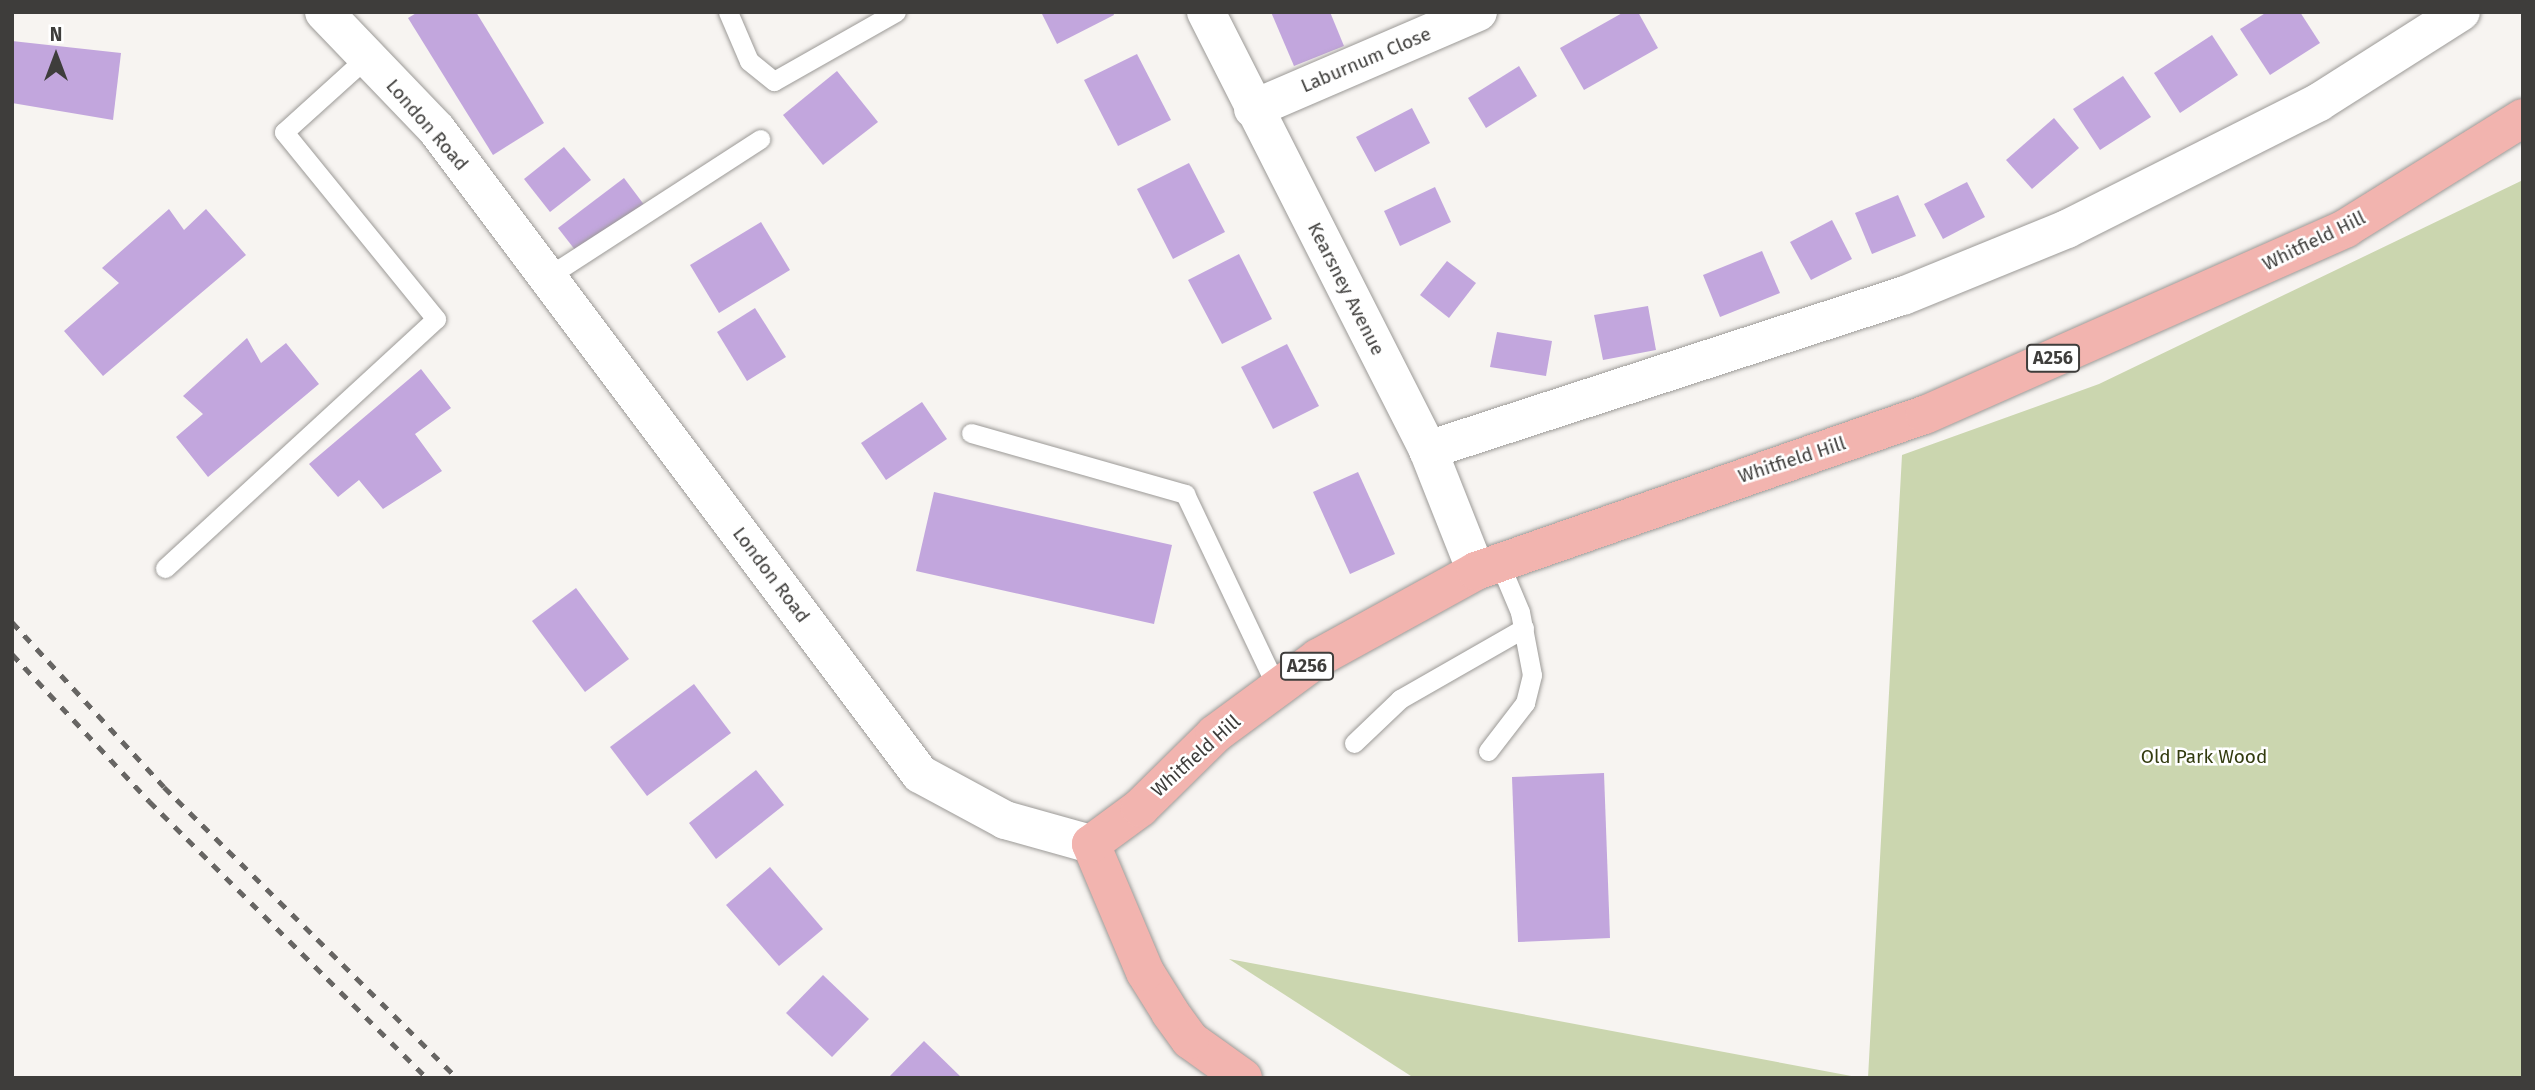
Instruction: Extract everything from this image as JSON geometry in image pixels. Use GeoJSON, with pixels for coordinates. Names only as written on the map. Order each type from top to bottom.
{"type":"FeatureCollection","features":[{"type":"Feature","properties":{"kind":"main road","name":"Whitfield Hill"},"geometry":{"type":"LineString","coordinates":[[1091,844],[1140,808],[1215,734],[1277,688],[1330,651],[1487,566],[1925,415],[2346,228],[2523,118]]}},
{"type":"Feature","properties":{"kind":"main road"},"geometry":{"type":"LineString","coordinates":[[1091,844],[1145,972],[1170,1012],[1190,1040],[1243,1078]]}},
{"type":"Feature","properties":{"kind":"street","name":"London Road"},"geometry":{"type":"LineString","coordinates":[[324,12],[437,130],[920,774],[1005,820],[1091,844]]}},
{"type":"Feature","properties":{"kind":"street","name":"Kearsney Avenue"},"geometry":{"type":"LineString","coordinates":[[1206,12],[1487,566]]}},
{"type":"Feature","properties":{"kind":"street","name":"Laburnum Close"},"geometry":{"type":"LineString","coordinates":[[1254,109],[1478,12]]}},
{"type":"Feature","properties":{"kind":"street"},"geometry":{"type":"LineString","coordinates":[[1428,450],[1903,296],[2067,229],[2319,102],[2461,12]]}},
{"type":"Feature","properties":{"kind":"lane"},"geometry":{"type":"LineString","coordinates":[[728,12],[749,61],[774,81],[897,12]]}},
{"type":"Feature","properties":{"kind":"lane"},"geometry":{"type":"LineString","coordinates":[[165,568],[436,318],[284,132],[367,57]]}},
{"type":"Feature","properties":{"kind":"lane"},"geometry":{"type":"LineString","coordinates":[[547,277],[760,139]]}},
{"type":"Feature","properties":{"kind":"lane"},"geometry":{"type":"LineString","coordinates":[[971,433],[1185,494],[1277,688]]}},
{"type":"Feature","properties":{"kind":"lane"},"geometry":{"type":"LineString","coordinates":[[1487,566],[1524,628],[1532,675],[1525,703],[1488,751]]}},
{"type":"Feature","properties":{"kind":"lane"},"geometry":{"type":"LineString","coordinates":[[1354,743],[1400,699],[1524,628]]}},
{"type":"Feature","properties":{"kind":"green space","name":"Old Park Wood"},"geometry":{"type":"Polygon","coordinates":[[[2523,180],[2523,1078],[1868,1078],[1902,455],[2099,384],[2523,180]]]}},
{"type":"Feature","properties":{"kind":"green space"},"geometry":{"type":"Polygon","coordinates":[[[1229,959],[1862,1078],[1414,1078],[1229,959]]]}},
{"type":"Feature","properties":{"kind":"building"},"geometry":{"type":"Polygon","coordinates":[[[418,12],[476,12],[544,123],[493,155],[408,18],[418,12]]]}},
{"type":"Feature","properties":{"kind":"building"},"geometry":{"type":"Polygon","coordinates":[[[1041,12],[1113,12],[1114,15],[1057,44],[1041,12]]]}},
{"type":"Feature","properties":{"kind":"building"},"geometry":{"type":"Polygon","coordinates":[[[1271,12],[1330,12],[1344,46],[1294,66],[1271,12]]]}},
{"type":"Feature","properties":{"kind":"building"},"geometry":{"type":"Polygon","coordinates":[[[1624,12],[1638,12],[1658,48],[1584,90],[1560,48],[1624,12]]]}},
{"type":"Feature","properties":{"kind":"building"},"geometry":{"type":"Polygon","coordinates":[[[2267,12],[2300,12],[2320,43],[2270,75],[2240,29],[2267,12]]]}},
{"type":"Feature","properties":{"kind":"building"},"geometry":{"type":"Polygon","coordinates":[[[2212,35],[2238,75],[2180,113],[2154,73],[2212,35]]]}},
{"type":"Feature","properties":{"kind":"building"},"geometry":{"type":"Polygon","coordinates":[[[12,41],[121,53],[113,120],[12,103],[12,41]]]}},
{"type":"Feature","properties":{"kind":"building"},"geometry":{"type":"Polygon","coordinates":[[[1137,54],[1171,120],[1118,146],[1084,80],[1137,54]]]}},
{"type":"Feature","properties":{"kind":"building"},"geometry":{"type":"Polygon","coordinates":[[[1519,66],[1537,96],[1486,128],[1468,98],[1519,66]]]}},
{"type":"Feature","properties":{"kind":"building"},"geometry":{"type":"Polygon","coordinates":[[[837,71],[878,122],[823,165],[783,115],[837,71]]]}},
{"type":"Feature","properties":{"kind":"building"},"geometry":{"type":"Polygon","coordinates":[[[2123,76],[2151,117],[2100,150],[2073,109],[2123,76]]]}},
{"type":"Feature","properties":{"kind":"building"},"geometry":{"type":"Polygon","coordinates":[[[1412,108],[1430,143],[1375,172],[1356,137],[1412,108]]]}},
{"type":"Feature","properties":{"kind":"building"},"geometry":{"type":"Polygon","coordinates":[[[2054,118],[2079,148],[2032,189],[2006,160],[2054,118]]]}},
{"type":"Feature","properties":{"kind":"building"},"geometry":{"type":"Polygon","coordinates":[[[564,147],[591,180],[550,212],[524,179],[564,147]]]}},
{"type":"Feature","properties":{"kind":"building"},"geometry":{"type":"Polygon","coordinates":[[[1189,163],[1225,232],[1173,259],[1137,189],[1189,163]]]}},
{"type":"Feature","properties":{"kind":"building"},"geometry":{"type":"Polygon","coordinates":[[[624,178],[645,206],[579,255],[558,228],[624,178]]]}},
{"type":"Feature","properties":{"kind":"building"},"geometry":{"type":"Polygon","coordinates":[[[1967,182],[1985,217],[1943,239],[1924,204],[1967,182]]]}},
{"type":"Feature","properties":{"kind":"building"},"geometry":{"type":"Polygon","coordinates":[[[1435,187],[1451,222],[1400,246],[1384,211],[1435,187]]]}},
{"type":"Feature","properties":{"kind":"building"},"geometry":{"type":"Polygon","coordinates":[[[1898,195],[1916,236],[1872,254],[1855,213],[1898,195]]]}},
{"type":"Feature","properties":{"kind":"building"},"geometry":{"type":"Polygon","coordinates":[[[169,209],[184,230],[206,209],[246,255],[103,376],[64,331],[119,283],[102,268],[169,209]]]}},
{"type":"Feature","properties":{"kind":"building"},"geometry":{"type":"Polygon","coordinates":[[[1832,220],[1852,259],[1811,280],[1790,242],[1832,220]]]}},
{"type":"Feature","properties":{"kind":"building"},"geometry":{"type":"Polygon","coordinates":[[[761,222],[790,270],[719,313],[690,265],[761,222]]]}},
{"type":"Feature","properties":{"kind":"building"},"geometry":{"type":"Polygon","coordinates":[[[1762,251],[1780,293],[1720,317],[1703,275],[1762,251]]]}},
{"type":"Feature","properties":{"kind":"building"},"geometry":{"type":"Polygon","coordinates":[[[1239,254],[1272,319],[1222,344],[1188,280],[1239,254]]]}},
{"type":"Feature","properties":{"kind":"building"},"geometry":{"type":"Polygon","coordinates":[[[1447,261],[1476,283],[1449,318],[1420,295],[1447,261]]]}},
{"type":"Feature","properties":{"kind":"building"},"geometry":{"type":"Polygon","coordinates":[[[1648,306],[1656,350],[1603,360],[1594,315],[1648,306]]]}},
{"type":"Feature","properties":{"kind":"building"},"geometry":{"type":"Polygon","coordinates":[[[755,308],[786,357],[747,381],[717,332],[755,308]]]}},
{"type":"Feature","properties":{"kind":"building"},"geometry":{"type":"Polygon","coordinates":[[[1497,332],[1552,341],[1546,376],[1490,367],[1497,332]]]}},
{"type":"Feature","properties":{"kind":"building"},"geometry":{"type":"Polygon","coordinates":[[[247,338],[261,363],[286,343],[319,384],[208,477],[176,437],[203,414],[183,396],[247,338]]]}},
{"type":"Feature","properties":{"kind":"building"},"geometry":{"type":"Polygon","coordinates":[[[1287,344],[1319,406],[1273,429],[1241,367],[1287,344]]]}},
{"type":"Feature","properties":{"kind":"building"},"geometry":{"type":"Polygon","coordinates":[[[421,369],[451,408],[415,434],[442,471],[383,509],[359,480],[338,497],[309,464],[421,369]]]}},
{"type":"Feature","properties":{"kind":"building"},"geometry":{"type":"Polygon","coordinates":[[[922,402],[947,439],[886,480],[861,443],[922,402]]]}},
{"type":"Feature","properties":{"kind":"building"},"geometry":{"type":"Polygon","coordinates":[[[1358,472],[1395,554],[1350,574],[1313,492],[1358,472]]]}},
{"type":"Feature","properties":{"kind":"building"},"geometry":{"type":"Polygon","coordinates":[[[934,492],[1172,545],[1154,624],[916,571],[934,492]]]}},
{"type":"Feature","properties":{"kind":"building"},"geometry":{"type":"Polygon","coordinates":[[[576,588],[629,659],[585,692],[532,621],[576,588]]]}},
{"type":"Feature","properties":{"kind":"building"},"geometry":{"type":"Polygon","coordinates":[[[694,684],[731,733],[647,796],[610,747],[694,684]]]}},
{"type":"Feature","properties":{"kind":"building"},"geometry":{"type":"Polygon","coordinates":[[[756,770],[784,805],[716,859],[689,823],[756,770]]]}},
{"type":"Feature","properties":{"kind":"building"},"geometry":{"type":"Polygon","coordinates":[[[1604,773],[1610,938],[1518,942],[1512,777],[1604,773]]]}},
{"type":"Feature","properties":{"kind":"building"},"geometry":{"type":"Polygon","coordinates":[[[770,867],[823,929],[779,966],[726,905],[770,867]]]}},
{"type":"Feature","properties":{"kind":"building"},"geometry":{"type":"Polygon","coordinates":[[[823,975],[869,1019],[832,1057],[786,1013],[823,975]]]}},
{"type":"Feature","properties":{"kind":"building"},"geometry":{"type":"Polygon","coordinates":[[[924,1041],[962,1078],[888,1078],[924,1041]]]}},
{"type":"Feature","properties":{"kind":"railway"},"geometry":{"type":"LineString","coordinates":[[12,622],[164,787],[457,1078]]}},
{"type":"Feature","properties":{"kind":"railway"},"geometry":{"type":"LineString","coordinates":[[12,654],[149,801],[427,1078]]}}]}
